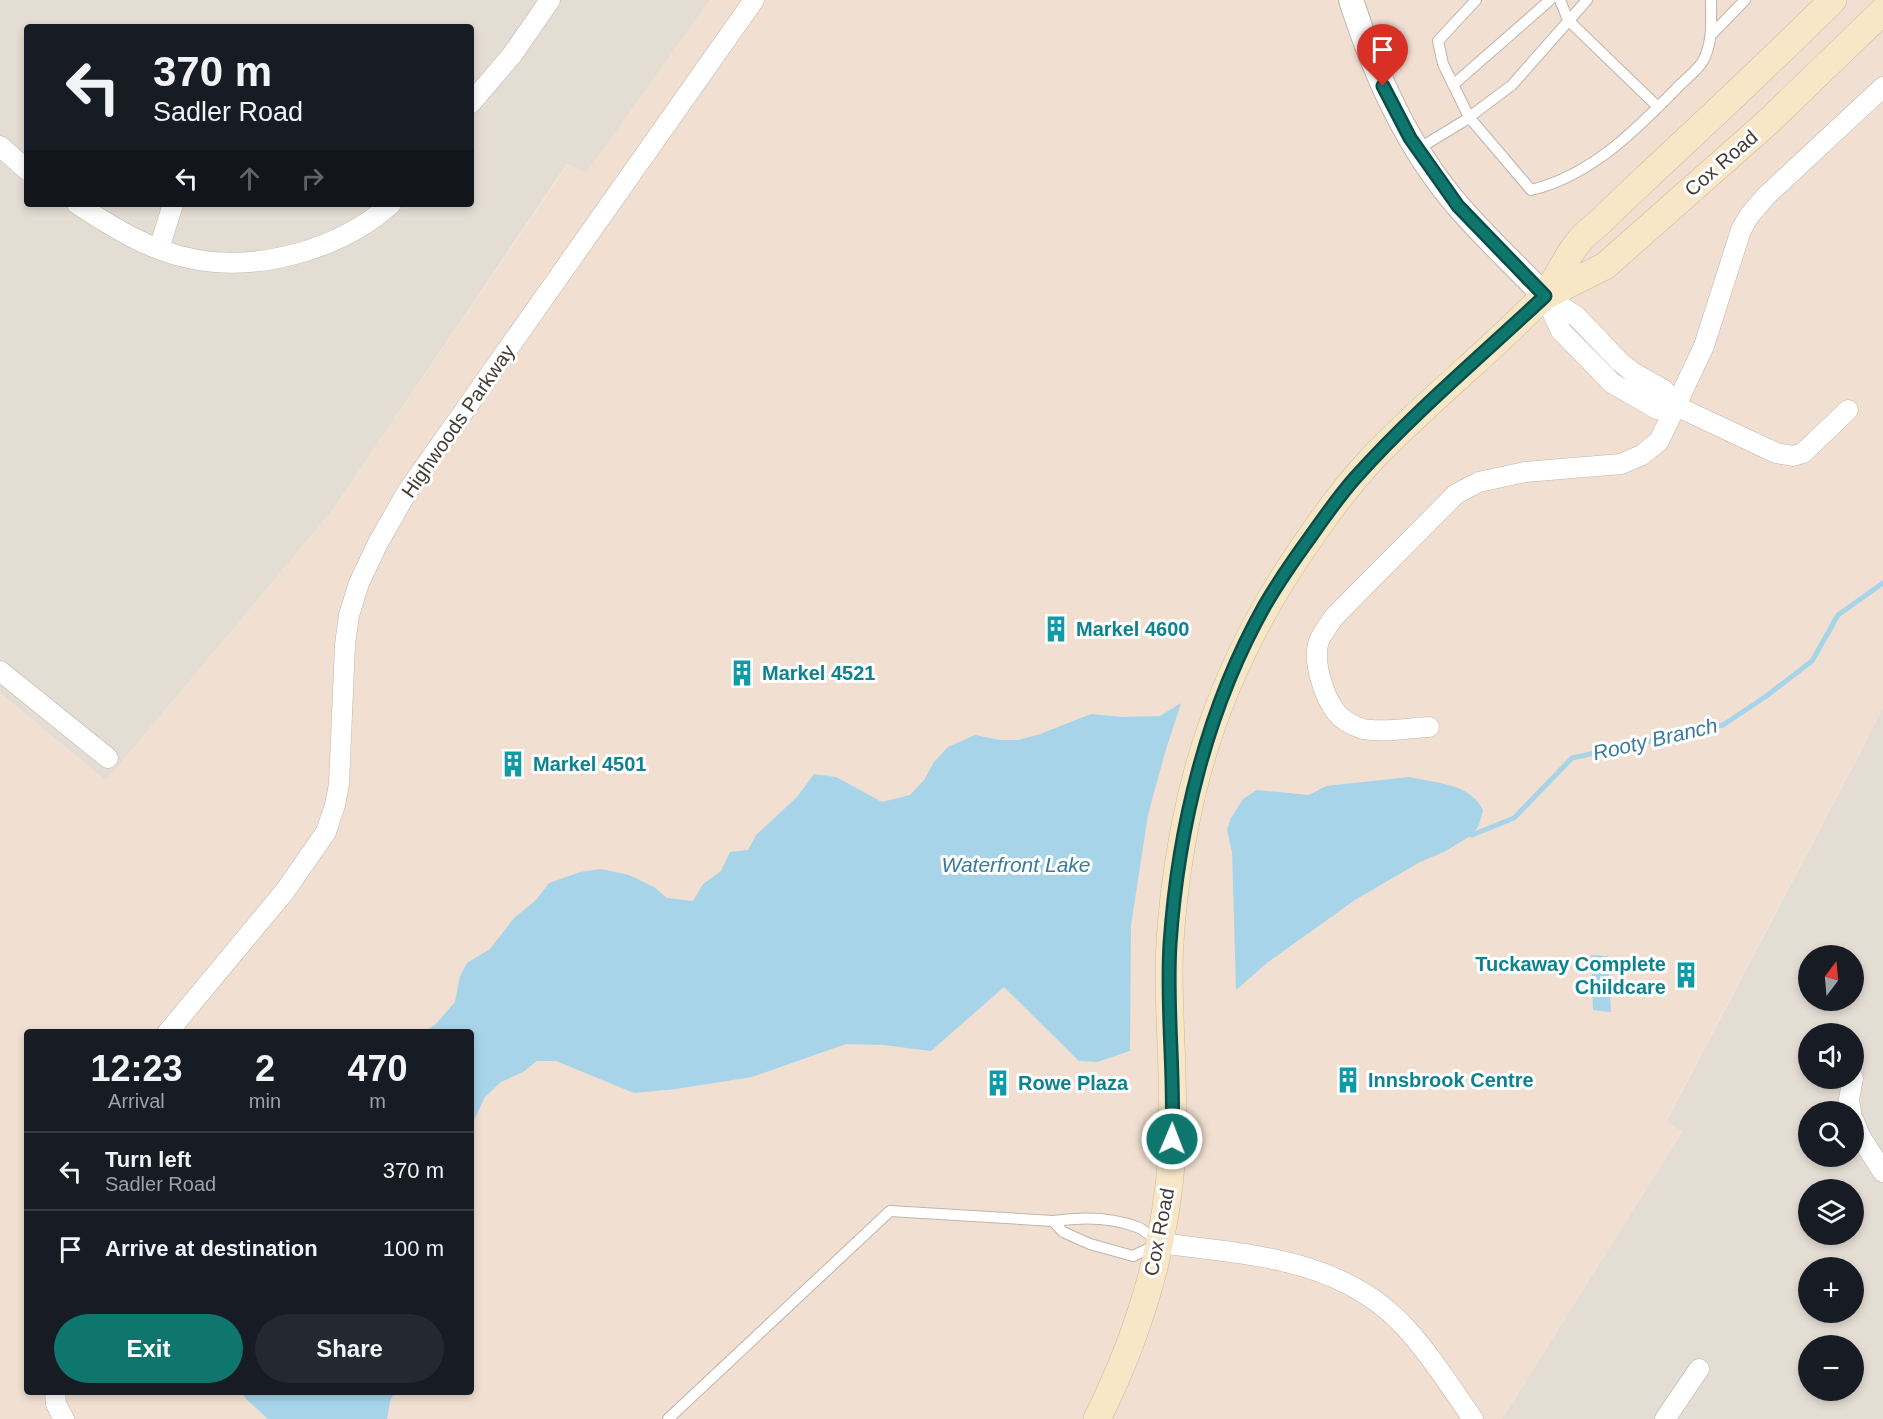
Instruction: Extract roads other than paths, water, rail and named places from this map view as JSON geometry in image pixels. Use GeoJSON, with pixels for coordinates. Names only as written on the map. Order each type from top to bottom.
{"type":"FeatureCollection","features":[{"type":"Feature","properties":{"kind":"main road","name":"Cox Road"},"geometry":{"type":"LineString","coordinates":[[1097,1419],[1134,1337],[1160,1244],[1172,1155],[1173,1089],[1169,964],[1177,870],[1192,791],[1226,688],[1247,640],[1294,559],[1353,480],[1410,422],[1545,296],[1577,243],[1833,0]]}},
{"type":"Feature","properties":{"kind":"main road","name":"Cox Road"},"geometry":{"type":"LineString","coordinates":[[1545,296],[1605,266],[1768,122],[1879,17]]}},
{"type":"Feature","properties":{"kind":"street"},"geometry":{"type":"LineString","coordinates":[[474,100],[512,56],[550,0]]}},
{"type":"Feature","properties":{"kind":"street","name":"Highwoods Parkway"},"geometry":{"type":"LineString","coordinates":[[170,1029],[285,891],[326,832],[339,784],[345,645],[349,615],[359,583],[378,543],[407,492],[754,0]]}},
{"type":"Feature","properties":{"kind":"street"},"geometry":{"type":"LineString","coordinates":[[1351,0],[1367,49],[1391,104],[1418,149],[1458,206],[1545,296],[1561,331],[1612,383],[1657,409],[1676,406],[1776,453],[1793,456],[1803,453],[1848,410]]}},
{"type":"Feature","properties":{"kind":"street"},"geometry":{"type":"LineString","coordinates":[[1429,727],[1374,730],[1355,726],[1337,714],[1329,702],[1319,673],[1317,655],[1319,641],[1334,617],[1456,494],[1479,482],[1525,472],[1621,464],[1642,455],[1659,441],[1704,346],[1734,247],[1749,216],[1766,196],[1883,87]]}},
{"type":"Feature","properties":{"kind":"street"},"geometry":{"type":"LineString","coordinates":[[0,146],[24,167]]}},
{"type":"Feature","properties":{"kind":"street"},"geometry":{"type":"LineString","coordinates":[[82,207],[122,233],[159,249],[191,259],[223,263],[281,258],[325,244],[350,233],[387,207]]}},
{"type":"Feature","properties":{"kind":"street"},"geometry":{"type":"LineString","coordinates":[[159,249],[172,207]]}},
{"type":"Feature","properties":{"kind":"street"},"geometry":{"type":"LineString","coordinates":[[0,671],[108,758]]}},
{"type":"Feature","properties":{"kind":"street"},"geometry":{"type":"LineString","coordinates":[[1864,1142],[1883,1172]]}},
{"type":"Feature","properties":{"kind":"street"},"geometry":{"type":"LineString","coordinates":[[1160,1244],[1294,1263],[1316,1269],[1358,1290],[1385,1308],[1405,1327],[1435,1364],[1473,1419]]}},
{"type":"Feature","properties":{"kind":"street"},"geometry":{"type":"LineString","coordinates":[[1665,1419],[1699,1370]]}},
{"type":"Feature","properties":{"kind":"street"},"geometry":{"type":"LineString","coordinates":[[56,1395],[56,1404],[64,1419]]}},
{"type":"Feature","properties":{"kind":"lane"},"geometry":{"type":"LineString","coordinates":[[1476,0],[1438,40],[1443,64],[1469,117],[1531,190],[1549,186],[1593,163],[1658,107],[1704,60],[1711,35],[1711,0]]}},
{"type":"Feature","properties":{"kind":"lane"},"geometry":{"type":"LineString","coordinates":[[1453,85],[1550,0]]}},
{"type":"Feature","properties":{"kind":"lane"},"geometry":{"type":"LineString","coordinates":[[1560,0],[1568,20],[1658,107]]}},
{"type":"Feature","properties":{"kind":"lane"},"geometry":{"type":"LineString","coordinates":[[1418,149],[1469,117],[1512,86],[1587,0]]}},
{"type":"Feature","properties":{"kind":"lane"},"geometry":{"type":"LineString","coordinates":[[1711,35],[1745,0]]}},
{"type":"Feature","properties":{"kind":"lane"},"geometry":{"type":"LineString","coordinates":[[669,1419],[890,1211],[1053,1221],[1075,1218],[1098,1219],[1139,1227],[1160,1244],[1133,1256],[1090,1244],[1063,1232],[1053,1221]]}},
{"type":"Feature","properties":{"kind":"water","name":"Waterfront Lake"},"geometry":{"type":"Polygon","coordinates":[[[1181,703],[1148,815],[1131,925],[1130,1051],[1097,1062],[1079,1061],[1004,987],[931,1051],[883,1045],[846,1044],[752,1077],[634,1093],[556,1061],[537,1061],[523,1072],[501,1082],[485,1097],[474,1120],[474,1029],[428,1029],[436,1024],[455,1002],[460,976],[467,963],[490,949],[514,918],[536,900],[549,883],[580,872],[601,869],[629,875],[654,887],[667,898],[693,901],[703,884],[721,871],[730,852],[748,850],[756,835],[797,797],[814,774],[836,777],[882,802],[910,795],[948,747],[975,735],[1000,740],[1018,740],[1091,714],[1123,717],[1160,716],[1181,703]]]}},
{"type":"Feature","properties":{"kind":"water"},"geometry":{"type":"Polygon","coordinates":[[[1409,777],[1451,786],[1470,794],[1483,810],[1479,825],[1472,835],[1355,900],[1267,963],[1236,990],[1232,852],[1227,830],[1231,818],[1243,799],[1257,790],[1309,795],[1326,786],[1409,777]]]}},
{"type":"Feature","properties":{"kind":"water"},"geometry":{"type":"Polygon","coordinates":[[[1591,955],[1608,956],[1611,1012],[1593,1010],[1591,955]]]}},
{"type":"Feature","properties":{"kind":"water"},"geometry":{"type":"Polygon","coordinates":[[[244,1395],[393,1395],[387,1419],[268,1419],[244,1395]]]}},
{"type":"Feature","properties":{"kind":"waterway","name":"Rooty Branch"},"geometry":{"type":"LineString","coordinates":[[1472,835],[1514,818],[1572,758],[1723,725],[1812,661],[1838,615],[1883,583]]}},
{"type":"Feature","properties":{"kind":"place","name":"Markel 4600"},"geometry":{"type":"Point","coordinates":[1056,629]}},
{"type":"Feature","properties":{"kind":"place","name":"Markel 4521"},"geometry":{"type":"Point","coordinates":[742,673]}},
{"type":"Feature","properties":{"kind":"place","name":"Markel 4501"},"geometry":{"type":"Point","coordinates":[513,764]}},
{"type":"Feature","properties":{"kind":"place","name":"Tuckaway Complete Childcare"},"geometry":{"type":"Point","coordinates":[1686,975]}},
{"type":"Feature","properties":{"kind":"place","name":"Innsbrook Centre"},"geometry":{"type":"Point","coordinates":[1348,1080]}},
{"type":"Feature","properties":{"kind":"place","name":"Rowe Plaza"},"geometry":{"type":"Point","coordinates":[998,1083]}}]}
